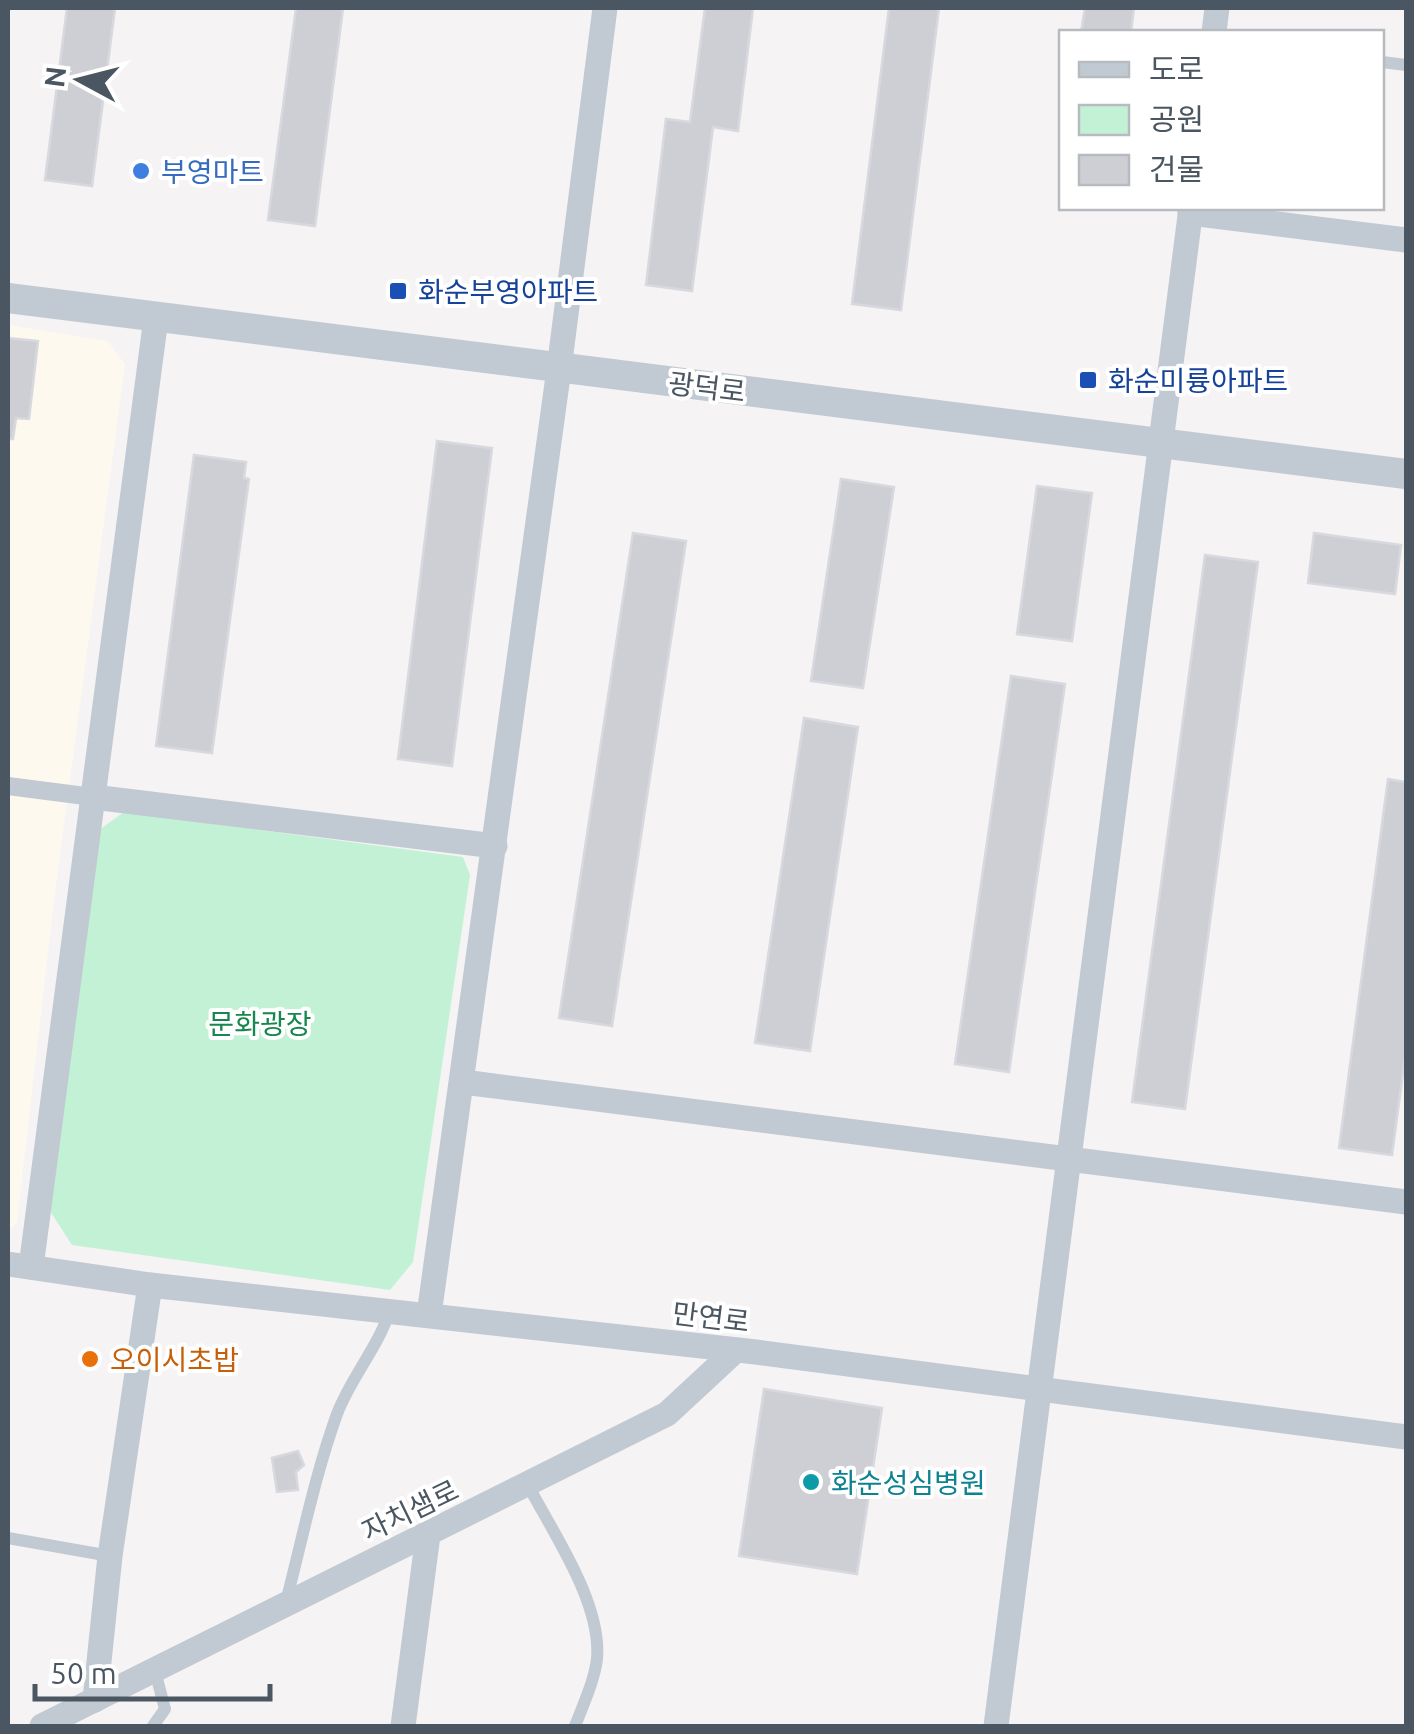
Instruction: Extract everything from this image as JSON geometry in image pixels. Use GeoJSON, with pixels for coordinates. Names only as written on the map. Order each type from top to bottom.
{"type":"FeatureCollection","features":[{"type":"Feature","properties":{"kind":"street"},"geometry":{"type":"LineString","coordinates":[[429,1314],[606,8]]}},
{"type":"Feature","properties":{"kind":"street"},"geometry":{"type":"LineString","coordinates":[[996,1726],[1190,210],[1406,240]]}},
{"type":"Feature","properties":{"kind":"street","name":"광덕로"},"geometry":{"type":"LineString","coordinates":[[8,298],[1406,474]]}},
{"type":"Feature","properties":{"kind":"street"},"geometry":{"type":"LineString","coordinates":[[19,1266],[93,797],[156,318]]}},
{"type":"Feature","properties":{"kind":"street"},"geometry":{"type":"LineString","coordinates":[[8,786],[495,846]]}},
{"type":"Feature","properties":{"kind":"street"},"geometry":{"type":"LineString","coordinates":[[463,1082],[1406,1202]]}},
{"type":"Feature","properties":{"kind":"street","name":"만연로"},"geometry":{"type":"LineString","coordinates":[[19,1266],[736,1350],[1406,1437]]}},
{"type":"Feature","properties":{"kind":"street"},"geometry":{"type":"LineString","coordinates":[[94,1700],[110,1556],[150,1284]]}},
{"type":"Feature","properties":{"kind":"street","name":"자치샘로"},"geometry":{"type":"LineString","coordinates":[[42,1726],[666,1414],[736,1350]]}},
{"type":"Feature","properties":{"kind":"street"},"geometry":{"type":"LineString","coordinates":[[403,1726],[428,1535]]}},
{"type":"Feature","properties":{"kind":"lane"},"geometry":{"type":"LineString","coordinates":[[285,1606],[339,1410],[353,1380],[378,1344],[390,1310]]}},
{"type":"Feature","properties":{"kind":"lane"},"geometry":{"type":"LineString","coordinates":[[528,1485],[589,1608],[596,1668],[575,1726]]}},
{"type":"Feature","properties":{"kind":"lane"},"geometry":{"type":"LineString","coordinates":[[8,1538],[110,1556]]}},
{"type":"Feature","properties":{"kind":"lane"},"geometry":{"type":"LineString","coordinates":[[154,1726],[165,1709],[155,1670]]}},
{"type":"Feature","properties":{"kind":"shaded area"},"geometry":{"type":"Polygon","coordinates":[[[8,325],[108,341],[125,364],[54,901],[17,1223],[8,1231],[8,325]]]}},
{"type":"Feature","properties":{"kind":"green space","name":"문화광장"},"geometry":{"type":"Polygon","coordinates":[[[124,812],[463,857],[470,875],[413,1262],[390,1290],[72,1245],[46,1205],[99,830],[124,812]]]}},
{"type":"Feature","properties":{"kind":"building"},"geometry":{"type":"Polygon","coordinates":[[[67,8],[115,8],[92,186],[45,180],[67,8]]]}},
{"type":"Feature","properties":{"kind":"building"},"geometry":{"type":"Polygon","coordinates":[[[296,8],[343,8],[315,226],[268,220],[296,8]]]}},
{"type":"Feature","properties":{"kind":"building"},"geometry":{"type":"Polygon","coordinates":[[[705,8],[753,8],[738,131],[713,127],[692,291],[646,285],[666,119],[690,122],[705,8]]]}},
{"type":"Feature","properties":{"kind":"building"},"geometry":{"type":"Polygon","coordinates":[[[889,8],[939,8],[901,310],[852,304],[889,8]]]}},
{"type":"Feature","properties":{"kind":"building"},"geometry":{"type":"Polygon","coordinates":[[[1085,8],[1134,8],[1131,30],[1081,30],[1085,8]]]}},
{"type":"Feature","properties":{"kind":"building"},"geometry":{"type":"Polygon","coordinates":[[[8,338],[38,341],[29,419],[16,418],[13,439],[8,439],[8,338]]]}},
{"type":"Feature","properties":{"kind":"building"},"geometry":{"type":"Polygon","coordinates":[[[437,441],[492,448],[452,766],[398,759],[437,441]]]}},
{"type":"Feature","properties":{"kind":"building"},"geometry":{"type":"Polygon","coordinates":[[[194,455],[246,462],[244,478],[249,479],[212,753],[156,746],[194,455]]]}},
{"type":"Feature","properties":{"kind":"building"},"geometry":{"type":"Polygon","coordinates":[[[841,479],[894,487],[863,688],[811,681],[841,479]]]}},
{"type":"Feature","properties":{"kind":"building"},"geometry":{"type":"Polygon","coordinates":[[[1037,486],[1092,493],[1072,641],[1017,634],[1037,486]]]}},
{"type":"Feature","properties":{"kind":"building"},"geometry":{"type":"Polygon","coordinates":[[[633,533],[686,541],[612,1026],[559,1018],[633,533]]]}},
{"type":"Feature","properties":{"kind":"building"},"geometry":{"type":"Polygon","coordinates":[[[1314,533],[1401,545],[1395,594],[1308,583],[1314,533]]]}},
{"type":"Feature","properties":{"kind":"building"},"geometry":{"type":"Polygon","coordinates":[[[1205,555],[1258,562],[1185,1109],[1132,1102],[1205,555]]]}},
{"type":"Feature","properties":{"kind":"building"},"geometry":{"type":"Polygon","coordinates":[[[1011,676],[1065,684],[1009,1072],[955,1064],[1011,676]]]}},
{"type":"Feature","properties":{"kind":"building"},"geometry":{"type":"Polygon","coordinates":[[[804,718],[858,727],[810,1051],[755,1043],[804,718]]]}},
{"type":"Feature","properties":{"kind":"building"},"geometry":{"type":"Polygon","coordinates":[[[1388,779],[1406,782],[1406,1050],[1392,1155],[1339,1148],[1388,779]]]}},
{"type":"Feature","properties":{"kind":"building","name":"화순성심병원"},"geometry":{"type":"Polygon","coordinates":[[[764,1389],[882,1408],[857,1574],[739,1556],[764,1389]]]}},
{"type":"Feature","properties":{"kind":"building"},"geometry":{"type":"Polygon","coordinates":[[[298,1451],[304,1465],[296,1472],[298,1490],[277,1492],[272,1458],[298,1451]]]}},
{"type":"Feature","properties":{"kind":"place","name":"부영마트"},"geometry":{"type":"Point","coordinates":[141,171]}},
{"type":"Feature","properties":{"kind":"place","name":"화순부영아파트"},"geometry":{"type":"Point","coordinates":[398,291]}},
{"type":"Feature","properties":{"kind":"place","name":"화순미륭아파트"},"geometry":{"type":"Point","coordinates":[1088,380]}},
{"type":"Feature","properties":{"kind":"place","name":"오이시초밥"},"geometry":{"type":"Point","coordinates":[90,1359]}},
{"type":"Feature","properties":{"kind":"place","name":"화순성심병원"},"geometry":{"type":"Point","coordinates":[811,1482]}}]}
